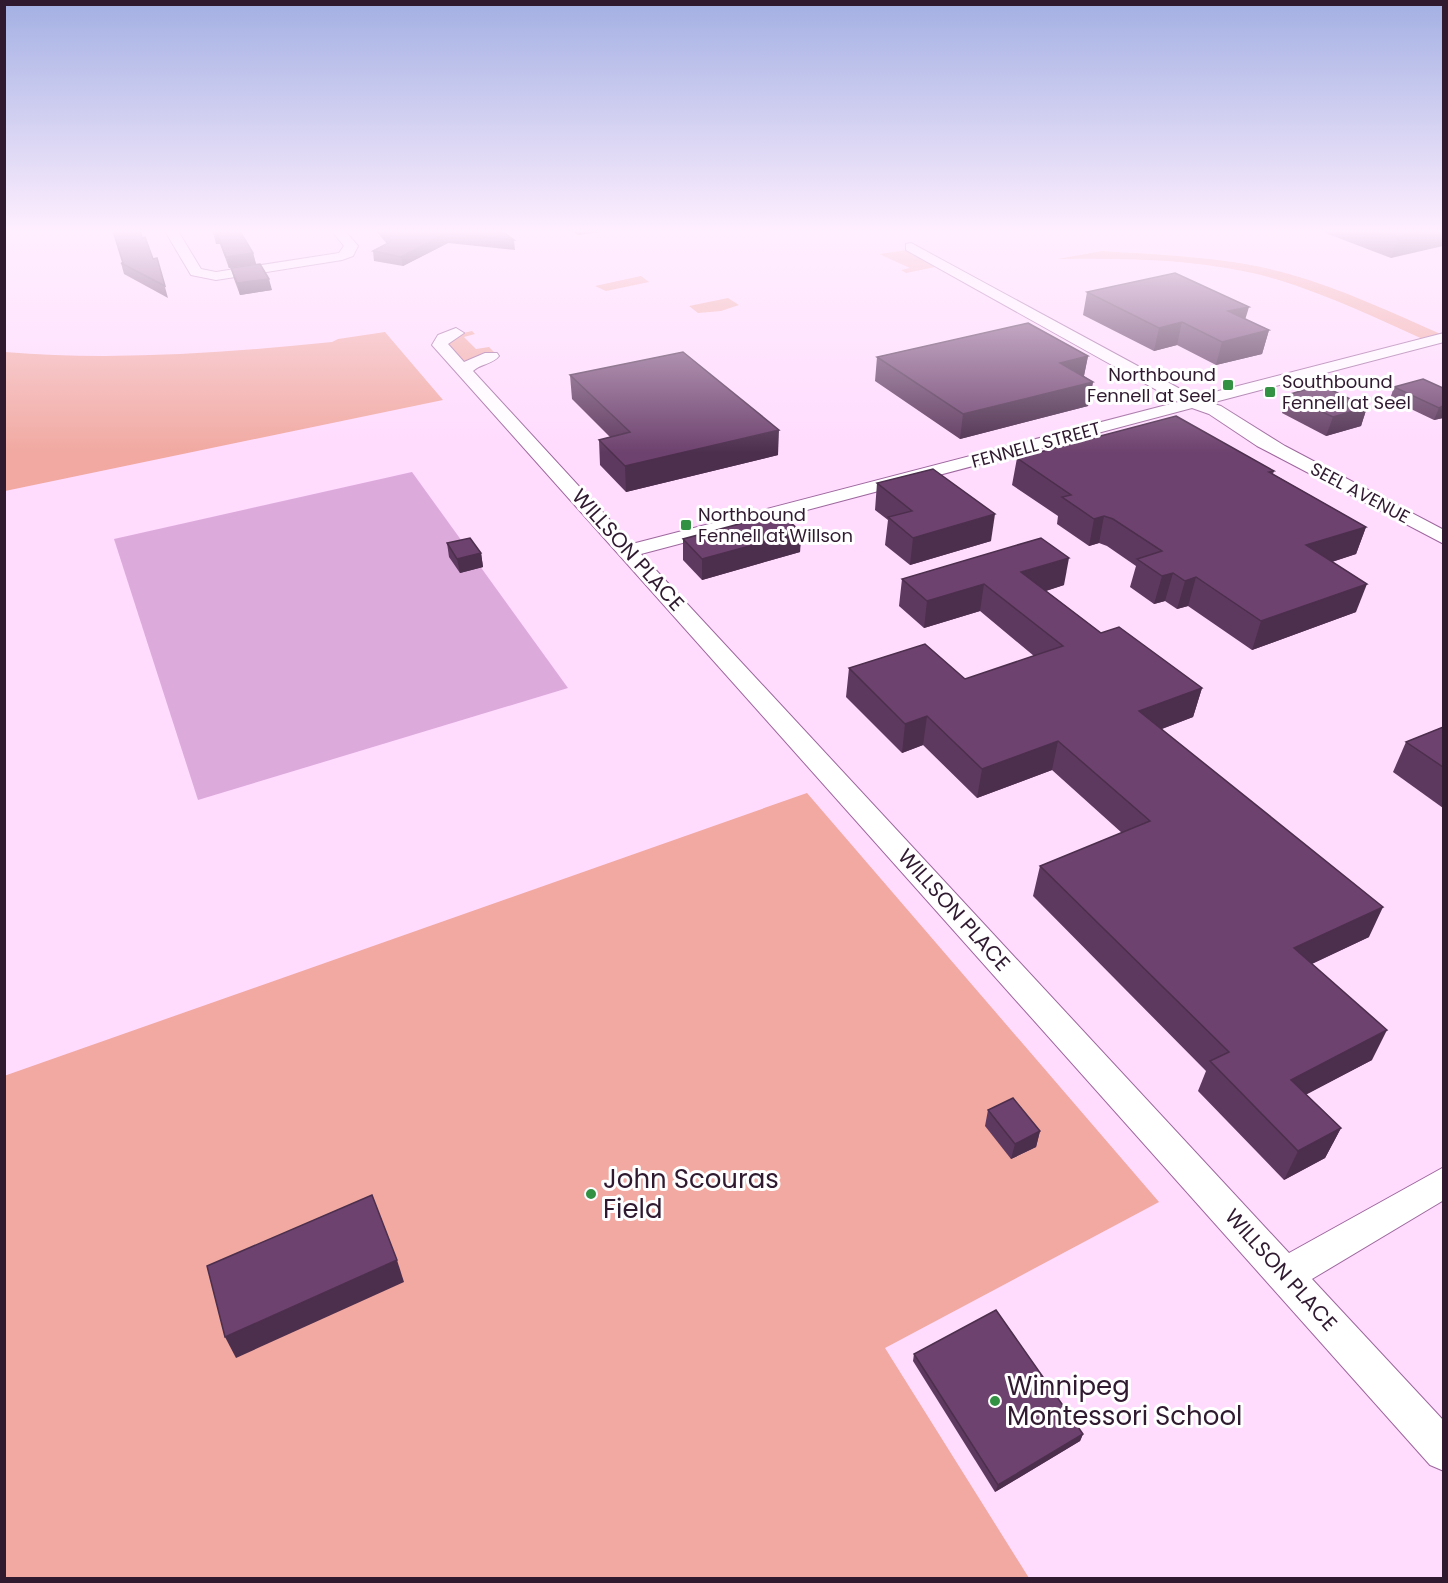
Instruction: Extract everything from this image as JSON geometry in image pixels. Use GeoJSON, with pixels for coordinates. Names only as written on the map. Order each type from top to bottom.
{"type":"FeatureCollection","features":[{"type":"Feature","properties":{"kind":"street","name":"SEEL AVENUE"},"geometry":{"type":"LineString","coordinates":[[1016,305],[1195,404],[1205,412],[1278,448],[1443,538]]}},
{"type":"Feature","properties":{"kind":"street","name":"WILLSON PLACE"},"geometry":{"type":"LineString","coordinates":[[456,333],[446,336],[440,342],[464,371],[1443,1451]]}},
{"type":"Feature","properties":{"kind":"street","name":"FENNELL STREET"},"geometry":{"type":"LineString","coordinates":[[628,551],[1195,404],[1443,337]]}},
{"type":"Feature","properties":{"kind":"street"},"geometry":{"type":"LineString","coordinates":[[464,371],[472,363],[490,356]]}},
{"type":"Feature","properties":{"kind":"street"},"geometry":{"type":"LineString","coordinates":[[1285,1275],[1443,1182]]}},
{"type":"Feature","properties":{"kind":"shaded area"},"geometry":{"type":"Polygon","coordinates":[[[739,305],[721,311],[698,313],[689,306],[739,305]]]}},
{"type":"Feature","properties":{"kind":"shaded area"},"geometry":{"type":"Polygon","coordinates":[[[1346,305],[1374,305],[1443,335],[1427,341],[1346,305]]]}},
{"type":"Feature","properties":{"kind":"shaded area"},"geometry":{"type":"Polygon","coordinates":[[[472,331],[475,334],[464,337],[476,349],[489,347],[494,352],[460,362],[445,344],[463,333],[472,331]]]}},
{"type":"Feature","properties":{"kind":"shaded area"},"geometry":{"type":"Polygon","coordinates":[[[385,332],[443,400],[5,491],[5,352],[127,356],[210,352],[332,342],[338,339],[385,332]]]}},
{"type":"Feature","properties":{"kind":"shaded area"},"geometry":{"type":"Polygon","coordinates":[[[412,472],[568,688],[198,800],[114,539],[412,472]]]}},
{"type":"Feature","properties":{"kind":"shaded area"},"geometry":{"type":"Polygon","coordinates":[[[807,793],[1159,1202],[885,1348],[1029,1578],[5,1578],[4,1076],[807,793]]]}},
{"type":"Feature","properties":{"kind":"building"},"geometry":{"type":"Polygon","coordinates":[[[1113,305],[1244,305],[1249,307],[1228,311],[1269,330],[1222,342],[1182,322],[1159,328],[1113,305]]]}},
{"type":"Feature","properties":{"kind":"building"},"geometry":{"type":"Polygon","coordinates":[[[1028,323],[1088,356],[1060,363],[1093,382],[963,414],[877,357],[1028,323]]]}},
{"type":"Feature","properties":{"kind":"building"},"geometry":{"type":"Polygon","coordinates":[[[683,352],[779,430],[625,466],[599,440],[630,432],[570,375],[683,352]]]}},
{"type":"Feature","properties":{"kind":"building"},"geometry":{"type":"Polygon","coordinates":[[[1423,379],[1443,388],[1443,406],[1439,408],[1394,387],[1423,379]]]}},
{"type":"Feature","properties":{"kind":"building"},"geometry":{"type":"Polygon","coordinates":[[[1321,385],[1367,407],[1333,417],[1287,395],[1321,385]]]}},
{"type":"Feature","properties":{"kind":"building"},"geometry":{"type":"Polygon","coordinates":[[[1176,416],[1274,471],[1269,472],[1366,527],[1306,545],[1367,584],[1261,621],[1196,577],[1185,581],[1173,573],[1162,576],[1137,559],[1162,551],[1113,519],[1104,516],[1094,519],[1062,497],[1071,495],[1017,458],[1176,416]]]}},
{"type":"Feature","properties":{"kind":"building"},"geometry":{"type":"Polygon","coordinates":[[[933,469],[995,514],[913,538],[888,517],[912,511],[877,483],[933,469]]]}},
{"type":"Feature","properties":{"kind":"building"},"geometry":{"type":"Polygon","coordinates":[[[780,513],[801,532],[702,559],[683,539],[780,513]]]}},
{"type":"Feature","properties":{"kind":"building"},"geometry":{"type":"Polygon","coordinates":[[[470,538],[481,553],[457,559],[447,543],[470,538]]]}},
{"type":"Feature","properties":{"kind":"building"},"geometry":{"type":"Polygon","coordinates":[[[1041,538],[1069,558],[1021,572],[1101,633],[1119,627],[1202,688],[1139,711],[1383,907],[1294,948],[1387,1030],[1291,1080],[1341,1128],[1298,1151],[1210,1061],[1229,1052],[1040,866],[1150,821],[1058,741],[982,769],[927,716],[905,724],[849,668],[925,644],[965,679],[1063,646],[984,584],[927,601],[902,579],[1041,538]]]}},
{"type":"Feature","properties":{"kind":"building"},"geometry":{"type":"Polygon","coordinates":[[[1443,727],[1443,767],[1406,742],[1443,727]]]}},
{"type":"Feature","properties":{"kind":"building"},"geometry":{"type":"Polygon","coordinates":[[[1013,1098],[1040,1131],[1015,1144],[988,1110],[1013,1098]]]}},
{"type":"Feature","properties":{"kind":"building"},"geometry":{"type":"Polygon","coordinates":[[[372,1195],[397,1260],[225,1337],[207,1266],[372,1195]]]}},
{"type":"Feature","properties":{"kind":"building","name":"Winnipeg Montessori School"},"geometry":{"type":"Polygon","coordinates":[[[996,1310],[1083,1434],[998,1485],[914,1354],[996,1310]]]}},
{"type":"Feature","properties":{"kind":"place","name":"Northbound Fennell at Seel"},"geometry":{"type":"Point","coordinates":[1228,385]}},
{"type":"Feature","properties":{"kind":"place","name":"Southbound Fennell at Seel"},"geometry":{"type":"Point","coordinates":[1270,392]}},
{"type":"Feature","properties":{"kind":"place","name":"Northbound Fennell at Willson"},"geometry":{"type":"Point","coordinates":[686,525]}},
{"type":"Feature","properties":{"kind":"place","name":"John Scouras Field"},"geometry":{"type":"Point","coordinates":[591,1194]}},
{"type":"Feature","properties":{"kind":"place","name":"Winnipeg Montessori School"},"geometry":{"type":"Point","coordinates":[995,1401]}}]}
